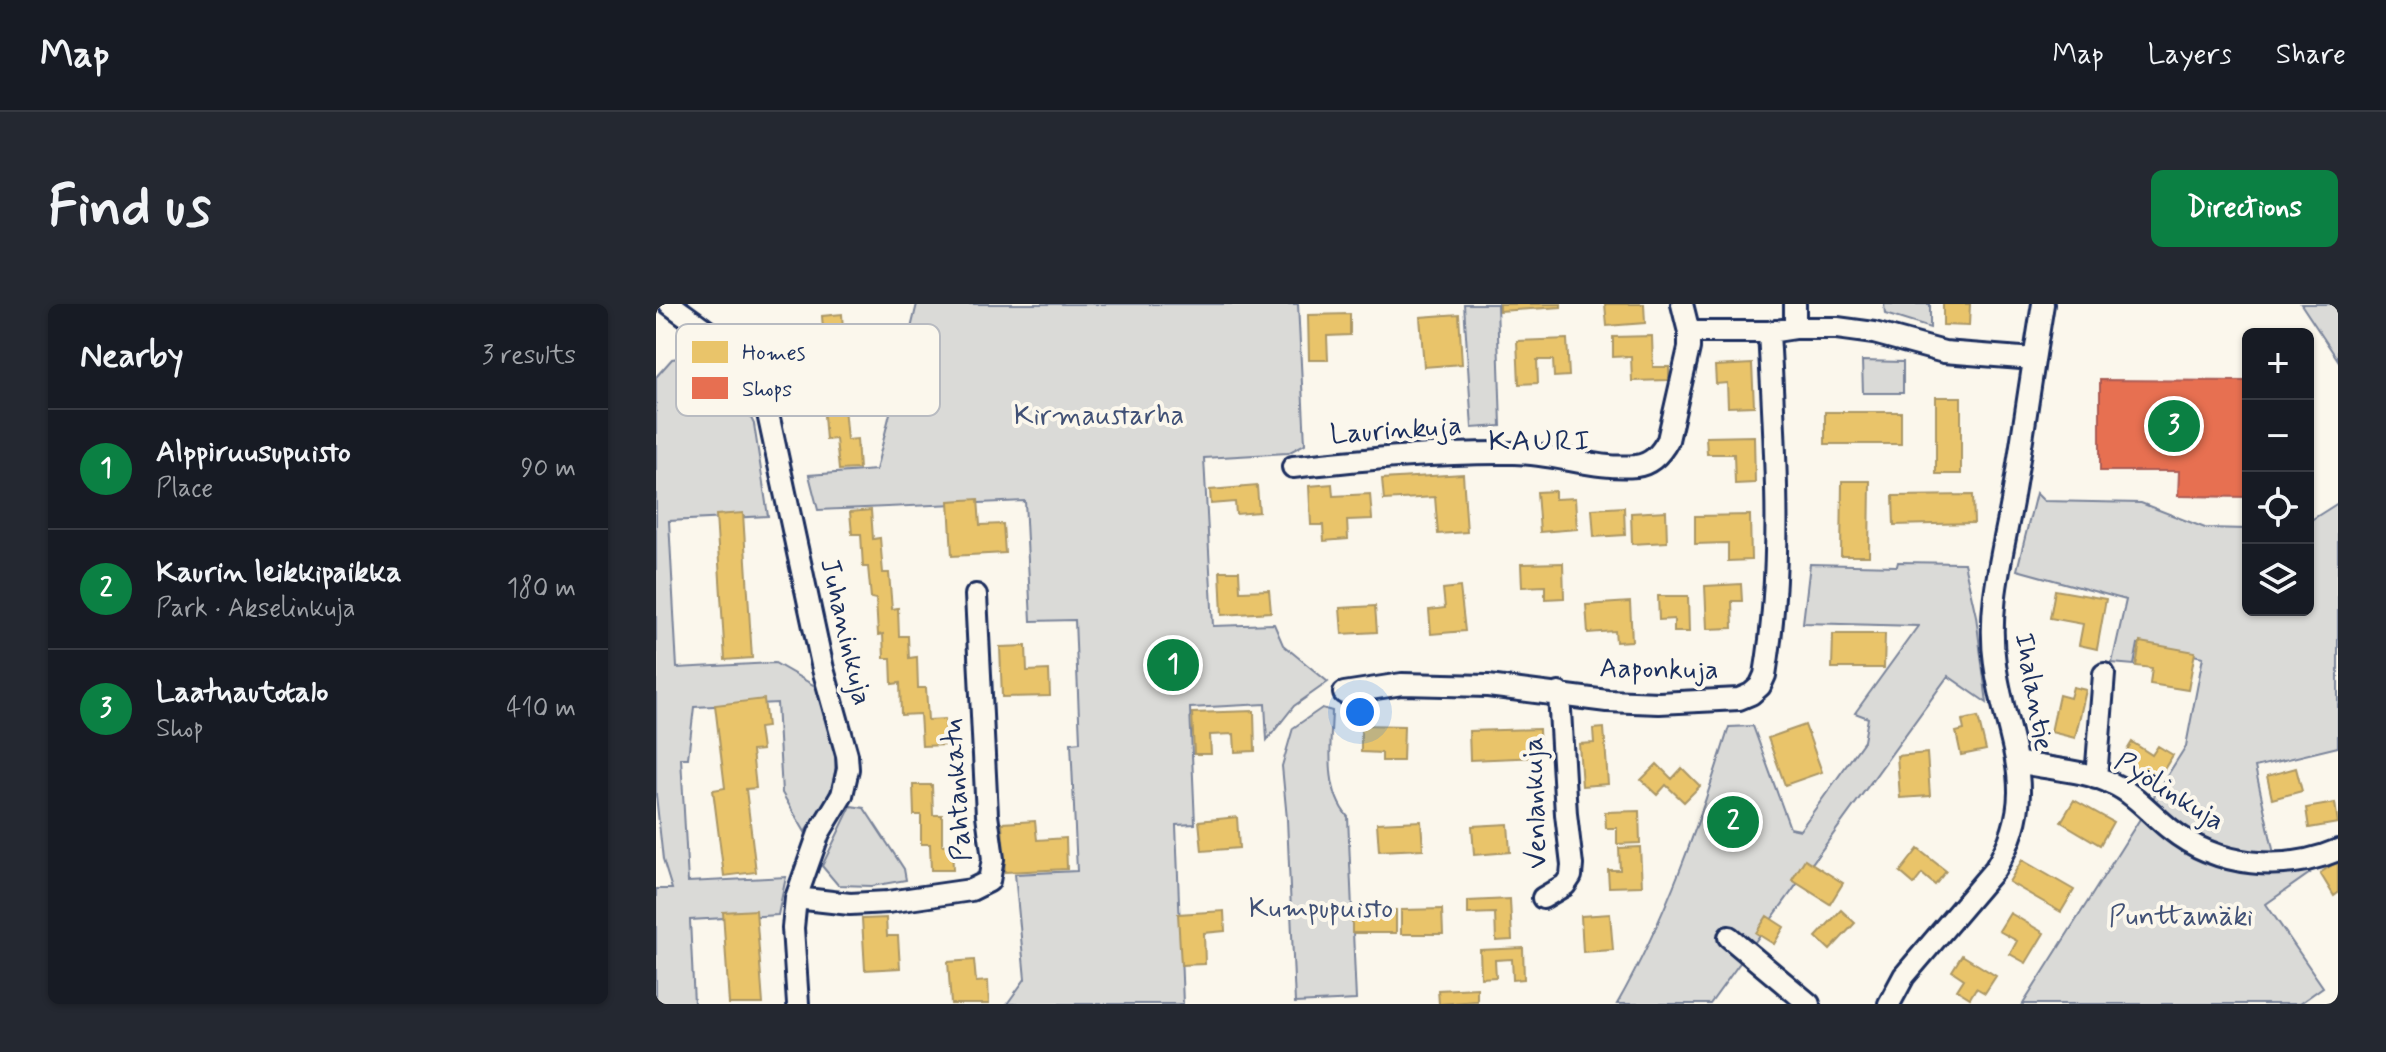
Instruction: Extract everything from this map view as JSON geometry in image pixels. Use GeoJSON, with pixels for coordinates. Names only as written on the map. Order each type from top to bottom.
{"type":"FeatureCollection","features":[{"type":"Feature","properties":{"kind":"street","name":"Juhaninkuja"},"geometry":{"type":"LineString","coordinates":[[670,304],[696,324]]}},
{"type":"Feature","properties":{"kind":"street"},"geometry":{"type":"LineString","coordinates":[[1682,304],[1689,332],[1769,332],[1795,328],[1855,330],[1960,355],[2034,359]]}},
{"type":"Feature","properties":{"kind":"street"},"geometry":{"type":"LineString","coordinates":[[1795,304],[1795,328]]}},
{"type":"Feature","properties":{"kind":"street","name":"Ihalantie"},"geometry":{"type":"LineString","coordinates":[[1889,1004],[1904,976],[1995,869],[2017,818],[2020,799],[2017,762],[1995,667],[1992,627],[1997,576],[2043,304]]}},
{"type":"Feature","properties":{"kind":"street","name":"Laurinkuja"},"geometry":{"type":"LineString","coordinates":[[1293,467],[1389,457],[1513,452],[1640,465],[1662,451],[1668,440],[1686,364],[1689,332]]}},
{"type":"Feature","properties":{"kind":"street","name":"Aaponkuja"},"geometry":{"type":"LineString","coordinates":[[1344,693],[1414,684],[1488,686],[1607,701],[1659,703],[1739,699],[1751,694],[1760,686],[1767,663],[1777,509],[1769,332]]}},
{"type":"Feature","properties":{"kind":"street","name":"Juhaninkuja"},"geometry":{"type":"LineString","coordinates":[[769,416],[823,669],[847,755],[846,783],[819,833],[796,898],[793,928],[798,1004]]}},
{"type":"Feature","properties":{"kind":"street","name":"Pahtankatu"},"geometry":{"type":"LineString","coordinates":[[796,898],[850,904],[888,902],[971,890],[989,881],[993,859],[986,803],[976,595]]}},
{"type":"Feature","properties":{"kind":"street"},"geometry":{"type":"LineString","coordinates":[[2096,778],[2104,674]]}},
{"type":"Feature","properties":{"kind":"street","name":"Venlankuja"},"geometry":{"type":"LineString","coordinates":[[1543,898],[1565,885],[1571,876],[1572,865],[1559,693]]}},
{"type":"Feature","properties":{"kind":"street","name":"Pyölinkuja"},"geometry":{"type":"LineString","coordinates":[[2017,762],[2096,778],[2125,791],[2185,840],[2222,857],[2282,864],[2306,861],[2338,850]]}},
{"type":"Feature","properties":{"kind":"street"},"geometry":{"type":"LineString","coordinates":[[1729,937],[1809,1004]]}},
{"type":"Feature","properties":{"kind":"green space","name":"Kirmaustarha"},"geometry":{"type":"Polygon","coordinates":[[[917,304],[1298,304],[1305,444],[1288,453],[1204,458],[1213,626],[1274,624],[1283,645],[1328,682],[1294,706],[1267,740],[1265,704],[1190,708],[1195,824],[1176,825],[1183,1004],[1007,1004],[1025,979],[1015,874],[1077,871],[1071,743],[1080,742],[1075,620],[1031,621],[1025,501],[818,510],[809,475],[876,470],[889,416],[940,416],[940,324],[912,324],[917,304]]]}},
{"type":"Feature","properties":{"kind":"green space"},"geometry":{"type":"Polygon","coordinates":[[[1464,304],[1497,304],[1501,426],[1472,428],[1464,304]]]}},
{"type":"Feature","properties":{"kind":"green space"},"geometry":{"type":"Polygon","coordinates":[[[1884,304],[1930,304],[1930,328],[1885,314],[1884,304]]]}},
{"type":"Feature","properties":{"kind":"green space"},"geometry":{"type":"Polygon","coordinates":[[[2301,304],[2338,304],[2338,360],[2301,304]]]}},
{"type":"Feature","properties":{"kind":"green space"},"geometry":{"type":"Polygon","coordinates":[[[676,358],[676,416],[750,416],[754,424],[768,516],[669,521],[677,668],[775,663],[820,689],[835,755],[834,781],[829,794],[805,832],[782,793],[777,703],[694,707],[688,758],[681,758],[688,882],[786,877],[778,915],[690,920],[694,1004],[656,1004],[656,889],[672,889],[663,860],[656,795],[656,377],[676,358]]]}},
{"type":"Feature","properties":{"kind":"green space"},"geometry":{"type":"Polygon","coordinates":[[[1862,361],[1903,362],[1903,393],[1863,393],[1862,361]]]}},
{"type":"Feature","properties":{"kind":"green space","name":"Punttamäki"},"geometry":{"type":"Polygon","coordinates":[[[2036,493],[2044,501],[2141,503],[2205,528],[2242,529],[2242,616],[2314,616],[2314,518],[2338,503],[2338,747],[2255,767],[2274,854],[2310,873],[2266,904],[2323,987],[2299,1004],[2023,1004],[2186,746],[2203,657],[2138,644],[2134,665],[2112,663],[2126,600],[2017,570],[2036,493]]]}},
{"type":"Feature","properties":{"kind":"green space"},"geometry":{"type":"Polygon","coordinates":[[[1898,562],[1964,563],[1976,616],[1987,703],[1948,676],[1710,1004],[1617,1004],[1651,938],[1680,868],[1729,727],[1753,726],[1790,828],[1800,830],[1864,741],[1868,718],[1855,713],[1918,626],[1803,623],[1810,564],[1897,566],[1898,562]]]}},
{"type":"Feature","properties":{"kind":"green space","name":"Kumpupuisto"},"geometry":{"type":"Polygon","coordinates":[[[1322,708],[1332,711],[1332,781],[1340,806],[1348,817],[1356,1000],[1295,1003],[1282,766],[1293,728],[1322,708]]]}},
{"type":"Feature","properties":{"kind":"green space"},"geometry":{"type":"Polygon","coordinates":[[[851,806],[864,808],[904,869],[906,880],[872,886],[838,885],[822,866],[851,806]]]}},
{"type":"Feature","properties":{"kind":"building: Homes"},"geometry":{"type":"Polygon","coordinates":[[[1499,304],[1561,304],[1561,307],[1499,311],[1499,304]]]}},
{"type":"Feature","properties":{"kind":"building: Homes"},"geometry":{"type":"Polygon","coordinates":[[[1605,304],[1644,304],[1645,323],[1607,326],[1605,304]]]}},
{"type":"Feature","properties":{"kind":"building: Homes"},"geometry":{"type":"Polygon","coordinates":[[[1943,304],[1970,304],[1969,326],[1943,325],[1943,304]]]}},
{"type":"Feature","properties":{"kind":"building: Homes"},"geometry":{"type":"Polygon","coordinates":[[[842,314],[843,324],[823,324],[822,316],[842,314]]]}},
{"type":"Feature","properties":{"kind":"building: Homes"},"geometry":{"type":"Polygon","coordinates":[[[1350,314],[1350,335],[1327,336],[1328,360],[1309,360],[1308,315],[1350,314]]]}},
{"type":"Feature","properties":{"kind":"building: Homes"},"geometry":{"type":"Polygon","coordinates":[[[1459,314],[1462,364],[1424,367],[1420,317],[1459,314]]]}},
{"type":"Feature","properties":{"kind":"building: Homes"},"geometry":{"type":"Polygon","coordinates":[[[1652,336],[1653,367],[1669,367],[1669,380],[1632,381],[1631,356],[1613,357],[1613,337],[1652,336]]]}},
{"type":"Feature","properties":{"kind":"building: Homes"},"geometry":{"type":"Polygon","coordinates":[[[1567,339],[1569,376],[1554,377],[1553,360],[1537,360],[1538,383],[1519,384],[1517,341],[1567,339]]]}},
{"type":"Feature","properties":{"kind":"building: Homes"},"geometry":{"type":"Polygon","coordinates":[[[1752,364],[1754,406],[1728,407],[1727,383],[1716,384],[1715,366],[1752,364]]]}},
{"type":"Feature","properties":{"kind":"building: Homes"},"geometry":{"type":"Polygon","coordinates":[[[1936,397],[1961,397],[1961,474],[1936,474],[1936,397]]]}},
{"type":"Feature","properties":{"kind":"building: Homes"},"geometry":{"type":"Polygon","coordinates":[[[1825,412],[1901,412],[1901,444],[1825,444],[1825,412]]]}},
{"type":"Feature","properties":{"kind":"building: Homes"},"geometry":{"type":"Polygon","coordinates":[[[824,416],[845,416],[847,440],[857,439],[859,469],[839,470],[836,439],[826,440],[824,416]]]}},
{"type":"Feature","properties":{"kind":"building: Homes"},"geometry":{"type":"Polygon","coordinates":[[[1754,436],[1755,483],[1735,484],[1734,454],[1707,454],[1706,437],[1754,436]]]}},
{"type":"Feature","properties":{"kind":"building: Homes"},"geometry":{"type":"Polygon","coordinates":[[[1463,474],[1467,532],[1438,534],[1435,497],[1384,500],[1382,479],[1463,474]]]}},
{"type":"Feature","properties":{"kind":"building: Homes"},"geometry":{"type":"Polygon","coordinates":[[[1842,481],[1870,481],[1869,556],[1841,556],[1842,481]]]}},
{"type":"Feature","properties":{"kind":"building: Homes"},"geometry":{"type":"Polygon","coordinates":[[[1332,484],[1333,496],[1370,494],[1372,519],[1347,520],[1348,539],[1324,541],[1323,525],[1311,525],[1309,486],[1332,484]]]}},
{"type":"Feature","properties":{"kind":"building: Homes"},"geometry":{"type":"Polygon","coordinates":[[[1257,486],[1259,512],[1236,514],[1235,502],[1211,504],[1210,490],[1257,486]]]}},
{"type":"Feature","properties":{"kind":"building: Homes"},"geometry":{"type":"Polygon","coordinates":[[[1555,491],[1555,499],[1575,498],[1577,529],[1540,532],[1537,492],[1555,491]]]}},
{"type":"Feature","properties":{"kind":"building: Homes"},"geometry":{"type":"Polygon","coordinates":[[[1973,495],[1974,523],[1894,525],[1893,496],[1973,495]]]}},
{"type":"Feature","properties":{"kind":"building: Homes"},"geometry":{"type":"Polygon","coordinates":[[[978,499],[980,525],[1003,524],[1005,553],[952,556],[949,501],[978,499]]]}},
{"type":"Feature","properties":{"kind":"building: Homes"},"geometry":{"type":"Polygon","coordinates":[[[1624,507],[1625,535],[1594,537],[1592,509],[1624,507]]]}},
{"type":"Feature","properties":{"kind":"building: Homes"},"geometry":{"type":"Polygon","coordinates":[[[871,510],[873,539],[880,538],[883,573],[889,573],[892,609],[898,608],[899,636],[908,636],[909,658],[917,657],[918,688],[926,688],[928,720],[945,719],[947,745],[922,746],[920,714],[901,715],[900,683],[892,684],[891,658],[884,658],[883,634],[878,635],[876,599],[871,598],[868,567],[863,567],[861,534],[852,534],[850,512],[871,510]]]}},
{"type":"Feature","properties":{"kind":"building: Homes"},"geometry":{"type":"Polygon","coordinates":[[[1666,511],[1667,542],[1632,544],[1631,513],[1666,511]]]}},
{"type":"Feature","properties":{"kind":"building: Homes"},"geometry":{"type":"Polygon","coordinates":[[[743,513],[752,658],[725,660],[716,515],[743,513]]]}},
{"type":"Feature","properties":{"kind":"building: Homes"},"geometry":{"type":"Polygon","coordinates":[[[1750,515],[1751,560],[1728,561],[1728,543],[1695,544],[1695,516],[1750,515]]]}},
{"type":"Feature","properties":{"kind":"building: Homes"},"geometry":{"type":"Polygon","coordinates":[[[1563,563],[1564,598],[1545,599],[1545,586],[1522,587],[1521,564],[1563,563]]]}},
{"type":"Feature","properties":{"kind":"building: Homes"},"geometry":{"type":"Polygon","coordinates":[[[1220,571],[1239,571],[1240,591],[1269,590],[1271,612],[1222,615],[1220,571]]]}},
{"type":"Feature","properties":{"kind":"building: Homes"},"geometry":{"type":"Polygon","coordinates":[[[1741,584],[1742,601],[1732,601],[1733,628],[1707,629],[1705,586],[1741,584]]]}},
{"type":"Feature","properties":{"kind":"building: Homes"},"geometry":{"type":"Polygon","coordinates":[[[1460,587],[1465,631],[1431,634],[1429,610],[1445,608],[1443,589],[1460,587]]]}},
{"type":"Feature","properties":{"kind":"building: Homes"},"geometry":{"type":"Polygon","coordinates":[[[2055,590],[2106,599],[2097,649],[2079,645],[2083,624],[2050,618],[2055,590]]]}},
{"type":"Feature","properties":{"kind":"building: Homes"},"geometry":{"type":"Polygon","coordinates":[[[1658,596],[1688,596],[1689,632],[1674,632],[1674,619],[1659,620],[1658,596]]]}},
{"type":"Feature","properties":{"kind":"building: Homes"},"geometry":{"type":"Polygon","coordinates":[[[1630,602],[1632,641],[1616,642],[1615,631],[1588,633],[1586,605],[1630,602]]]}},
{"type":"Feature","properties":{"kind":"building: Homes"},"geometry":{"type":"Polygon","coordinates":[[[1375,606],[1377,632],[1342,634],[1340,608],[1375,606]]]}},
{"type":"Feature","properties":{"kind":"building: Homes"},"geometry":{"type":"Polygon","coordinates":[[[1833,634],[1885,634],[1884,668],[1832,668],[1833,634]]]}},
{"type":"Feature","properties":{"kind":"building: Homes"},"geometry":{"type":"Polygon","coordinates":[[[2140,642],[2195,652],[2188,690],[2150,684],[2152,668],[2136,666],[2140,642]]]}},
{"type":"Feature","properties":{"kind":"building: Homes"},"geometry":{"type":"Polygon","coordinates":[[[1026,646],[1027,671],[1049,670],[1050,696],[1002,697],[1000,647],[1026,646]]]}},
{"type":"Feature","properties":{"kind":"building: Homes"},"geometry":{"type":"Polygon","coordinates":[[[2073,687],[2086,690],[2075,738],[2051,732],[2059,695],[2070,698],[2073,687]]]}},
{"type":"Feature","properties":{"kind":"building: Homes"},"geometry":{"type":"Polygon","coordinates":[[[764,699],[767,727],[759,728],[762,750],[752,751],[756,788],[746,789],[756,872],[724,876],[713,790],[725,788],[715,705],[764,699]]]}},
{"type":"Feature","properties":{"kind":"building: Homes"},"geometry":{"type":"Polygon","coordinates":[[[1254,711],[1255,751],[1235,752],[1234,734],[1210,735],[1211,754],[1194,754],[1192,713],[1254,711]]]}},
{"type":"Feature","properties":{"kind":"building: Homes"},"geometry":{"type":"Polygon","coordinates":[[[1978,717],[1986,750],[1961,755],[1956,732],[1964,730],[1962,720],[1978,717]]]}},
{"type":"Feature","properties":{"kind":"building: Homes"},"geometry":{"type":"Polygon","coordinates":[[[1361,725],[1404,726],[1403,761],[1382,761],[1382,753],[1361,752],[1361,725]]]}},
{"type":"Feature","properties":{"kind":"building: Homes"},"geometry":{"type":"Polygon","coordinates":[[[1805,725],[1822,772],[1785,785],[1768,738],[1805,725]]]}},
{"type":"Feature","properties":{"kind":"building: Homes"},"geometry":{"type":"Polygon","coordinates":[[[1604,728],[1608,784],[1582,786],[1579,744],[1594,743],[1593,729],[1604,728]]]}},
{"type":"Feature","properties":{"kind":"building: Homes"},"geometry":{"type":"Polygon","coordinates":[[[1539,729],[1540,757],[1470,760],[1469,731],[1539,729]]]}},
{"type":"Feature","properties":{"kind":"building: Homes"},"geometry":{"type":"Polygon","coordinates":[[[2132,742],[2152,755],[2158,746],[2173,755],[2156,782],[2121,760],[2132,742]]]}},
{"type":"Feature","properties":{"kind":"building: Homes"},"geometry":{"type":"Polygon","coordinates":[[[1927,753],[1930,796],[1900,798],[1897,756],[1927,753]]]}},
{"type":"Feature","properties":{"kind":"building: Homes"},"geometry":{"type":"Polygon","coordinates":[[[1657,764],[1672,779],[1682,768],[1700,786],[1684,802],[1666,785],[1657,795],[1641,780],[1657,764]]]}},
{"type":"Feature","properties":{"kind":"building: Homes"},"geometry":{"type":"Polygon","coordinates":[[[2296,768],[2302,791],[2272,799],[2267,776],[2296,768]]]}},
{"type":"Feature","properties":{"kind":"building: Homes"},"geometry":{"type":"Polygon","coordinates":[[[913,785],[932,785],[933,815],[942,815],[942,845],[952,844],[953,870],[931,870],[930,844],[921,844],[921,815],[914,815],[913,785]]]}},
{"type":"Feature","properties":{"kind":"building: Homes"},"geometry":{"type":"Polygon","coordinates":[[[2074,800],[2113,822],[2100,845],[2061,822],[2074,800]]]}},
{"type":"Feature","properties":{"kind":"building: Homes"},"geometry":{"type":"Polygon","coordinates":[[[2335,803],[2338,823],[2309,828],[2306,808],[2335,803]]]}},
{"type":"Feature","properties":{"kind":"building: Homes"},"geometry":{"type":"Polygon","coordinates":[[[1639,811],[1640,843],[1617,844],[1617,828],[1606,828],[1605,812],[1639,811]]]}},
{"type":"Feature","properties":{"kind":"building: Homes"},"geometry":{"type":"Polygon","coordinates":[[[1237,817],[1239,848],[1202,851],[1199,821],[1237,817]]]}},
{"type":"Feature","properties":{"kind":"building: Homes"},"geometry":{"type":"Polygon","coordinates":[[[1035,821],[1037,840],[1066,838],[1067,869],[1005,872],[1002,823],[1035,821]]]}},
{"type":"Feature","properties":{"kind":"building: Homes"},"geometry":{"type":"Polygon","coordinates":[[[1421,821],[1423,849],[1379,851],[1377,823],[1421,821]]]}},
{"type":"Feature","properties":{"kind":"building: Homes"},"geometry":{"type":"Polygon","coordinates":[[[1508,824],[1510,852],[1474,855],[1472,826],[1508,824]]]}},
{"type":"Feature","properties":{"kind":"building: Homes"},"geometry":{"type":"Polygon","coordinates":[[[1640,847],[1642,886],[1609,887],[1608,870],[1620,870],[1619,848],[1640,847]]]}},
{"type":"Feature","properties":{"kind":"building: Homes"},"geometry":{"type":"Polygon","coordinates":[[[1918,849],[1946,871],[1935,885],[1922,874],[1914,884],[1900,872],[1918,849]]]}},
{"type":"Feature","properties":{"kind":"building: Homes"},"geometry":{"type":"Polygon","coordinates":[[[1805,859],[1843,883],[1830,904],[1792,880],[1805,859]]]}},
{"type":"Feature","properties":{"kind":"building: Homes"},"geometry":{"type":"Polygon","coordinates":[[[2022,860],[2074,890],[2061,912],[2009,882],[2022,860]]]}},
{"type":"Feature","properties":{"kind":"building: Homes"},"geometry":{"type":"Polygon","coordinates":[[[2338,861],[2338,893],[2334,896],[2320,873],[2338,861]]]}},
{"type":"Feature","properties":{"kind":"building: Homes"},"geometry":{"type":"Polygon","coordinates":[[[1510,899],[1512,940],[1496,941],[1495,913],[1468,914],[1468,901],[1510,899]]]}},
{"type":"Feature","properties":{"kind":"building: Homes"},"geometry":{"type":"Polygon","coordinates":[[[1442,909],[1443,934],[1401,934],[1401,910],[1442,909]]]}},
{"type":"Feature","properties":{"kind":"building: Homes"},"geometry":{"type":"Polygon","coordinates":[[[756,910],[763,1004],[729,1004],[723,912],[756,910]]]}},
{"type":"Feature","properties":{"kind":"building: Homes"},"geometry":{"type":"Polygon","coordinates":[[[1352,910],[1396,910],[1396,933],[1352,933],[1352,910]]]}},
{"type":"Feature","properties":{"kind":"building: Homes"},"geometry":{"type":"Polygon","coordinates":[[[1841,910],[1855,923],[1830,950],[1816,937],[1841,910]]]}},
{"type":"Feature","properties":{"kind":"building: Homes"},"geometry":{"type":"Polygon","coordinates":[[[1224,911],[1225,931],[1204,933],[1205,964],[1181,965],[1178,914],[1224,911]]]}},
{"type":"Feature","properties":{"kind":"building: Homes"},"geometry":{"type":"Polygon","coordinates":[[[2010,913],[2044,933],[2026,963],[2010,954],[2017,941],[1999,931],[2010,913]]]}},
{"type":"Feature","properties":{"kind":"building: Homes"},"geometry":{"type":"Polygon","coordinates":[[[1610,914],[1613,950],[1583,952],[1581,916],[1610,914]]]}},
{"type":"Feature","properties":{"kind":"building: Homes"},"geometry":{"type":"Polygon","coordinates":[[[1767,916],[1784,927],[1774,944],[1756,933],[1767,916]]]}},
{"type":"Feature","properties":{"kind":"building: Homes"},"geometry":{"type":"Polygon","coordinates":[[[886,918],[887,936],[898,936],[900,968],[865,970],[862,919],[886,918]]]}},
{"type":"Feature","properties":{"kind":"building: Homes"},"geometry":{"type":"Polygon","coordinates":[[[1523,948],[1524,979],[1513,980],[1512,959],[1495,960],[1496,977],[1481,978],[1480,950],[1523,948]]]}},
{"type":"Feature","properties":{"kind":"building: Homes"},"geometry":{"type":"Polygon","coordinates":[[[1962,955],[1996,976],[1985,993],[1976,988],[1970,998],[1957,990],[1964,979],[1952,971],[1962,955]]]}},
{"type":"Feature","properties":{"kind":"building: Homes"},"geometry":{"type":"Polygon","coordinates":[[[974,960],[976,982],[988,981],[989,1004],[951,1004],[948,962],[974,960]]]}},
{"type":"Feature","properties":{"kind":"building: Homes"},"geometry":{"type":"Polygon","coordinates":[[[1477,988],[1477,1001],[1439,1004],[1438,990],[1477,988]]]}},
{"type":"Feature","properties":{"kind":"building: Shops"},"geometry":{"type":"Polygon","coordinates":[[[2100,380],[2242,381],[2242,497],[2178,496],[2179,471],[2100,471],[2100,380]]]}},
{"type":"Feature","properties":{"kind":"place","name":"Laatuautotalo"},"geometry":{"type":"Point","coordinates":[2174,426]}},
{"type":"Feature","properties":{"kind":"place","name":"Alppiruusupuisto"},"geometry":{"type":"Point","coordinates":[1173,665]}},
{"type":"Feature","properties":{"kind":"place","name":"Kaurin leikkipaikka"},"geometry":{"type":"Point","coordinates":[1733,822]}},
{"type":"Feature","properties":{"kind":"district","name":"KAURI"},"geometry":{"type":"Point","coordinates":[1540,441]}}]}
